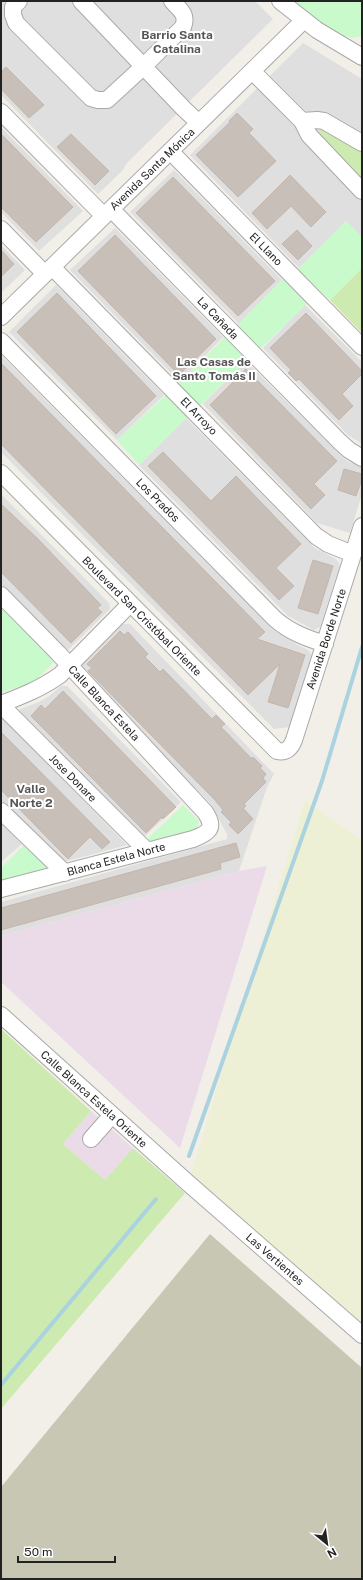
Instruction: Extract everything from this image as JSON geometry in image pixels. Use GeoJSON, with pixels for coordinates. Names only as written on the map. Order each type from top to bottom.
{"type":"FeatureCollection","features":[{"type":"Feature","properties":{"kind":"street"},"geometry":{"type":"LineString","coordinates":[[19,1],[13,7],[13,15],[16,23],[91,98],[98,100],[107,100],[183,27],[185,20],[183,13],[172,1]]}},
{"type":"Feature","properties":{"kind":"street"},"geometry":{"type":"LineString","coordinates":[[81,1],[199,122]]}},
{"type":"Feature","properties":{"kind":"street"},"geometry":{"type":"LineString","coordinates":[[280,1],[303,20],[362,57]]}},
{"type":"Feature","properties":{"kind":"street","name":"Avenida Santa Mónica"},"geometry":{"type":"LineString","coordinates":[[1,317],[303,20]]}},
{"type":"Feature","properties":{"kind":"street"},"geometry":{"type":"LineString","coordinates":[[344,46],[362,42]]}},
{"type":"Feature","properties":{"kind":"street"},"geometry":{"type":"LineString","coordinates":[[252,71],[302,121],[309,135],[362,191]]}},
{"type":"Feature","properties":{"kind":"street","name":"La Cañada"},"geometry":{"type":"LineString","coordinates":[[1,112],[107,212],[340,442],[362,458]]}},
{"type":"Feature","properties":{"kind":"street"},"geometry":{"type":"LineString","coordinates":[[302,121],[324,121],[362,143]]}},
{"type":"Feature","properties":{"kind":"street","name":"El Llano"},"geometry":{"type":"LineString","coordinates":[[170,151],[362,346]]}},
{"type":"Feature","properties":{"kind":"street","name":"El Arroyo"},"geometry":{"type":"LineString","coordinates":[[1,229],[48,270],[316,536],[328,544],[353,554]]}},
{"type":"Feature","properties":{"kind":"street","name":"Los Prados"},"geometry":{"type":"LineString","coordinates":[[1,341],[275,619],[298,635],[325,644]]}},
{"type":"Feature","properties":{"kind":"street","name":"Boulevard San Cristóbal Oriente"},"geometry":{"type":"LineString","coordinates":[[1,473],[272,748],[282,752],[287,750]]}},
{"type":"Feature","properties":{"kind":"street","name":"Avenida Borde Norte"},"geometry":{"type":"LineString","coordinates":[[287,750],[294,740],[362,526]]}},
{"type":"Feature","properties":{"kind":"street","name":"Calle Blanca Estela"},"geometry":{"type":"LineString","coordinates":[[1,595],[205,812]]}},
{"type":"Feature","properties":{"kind":"street"},"geometry":{"type":"LineString","coordinates":[[1,704],[28,694],[48,684],[69,666],[130,604]]}},
{"type":"Feature","properties":{"kind":"street","name":"Jose Donare"},"geometry":{"type":"LineString","coordinates":[[1,704],[146,850]]}},
{"type":"Feature","properties":{"kind":"street"},"geometry":{"type":"LineString","coordinates":[[1,811],[65,873]]}},
{"type":"Feature","properties":{"kind":"street","name":"Blanca Estela Norte"},"geometry":{"type":"LineString","coordinates":[[1,889],[193,839],[206,833],[210,829],[211,824],[205,812]]}},
{"type":"Feature","properties":{"kind":"street","name":"Calle Blanca Estela Oriente"},"geometry":{"type":"LineString","coordinates":[[1,1014],[188,1183]]}},
{"type":"Feature","properties":{"kind":"street"},"geometry":{"type":"LineString","coordinates":[[91,1139],[112,1115]]}},
{"type":"Feature","properties":{"kind":"street","name":"Las Vertientes"},"geometry":{"type":"LineString","coordinates":[[188,1183],[362,1335]]}},
{"type":"Feature","properties":{"kind":"shaded area"},"geometry":{"type":"Polygon","coordinates":[[[1,1],[255,1],[273,19],[127,163],[122,171],[98,194],[1,95],[1,1]]]}},
{"type":"Feature","properties":{"kind":"shaded area"},"geometry":{"type":"Polygon","coordinates":[[[303,43],[362,79],[362,237],[346,221],[299,268],[190,155],[303,43]]]}},
{"type":"Feature","properties":{"kind":"shaded area"},"geometry":{"type":"Polygon","coordinates":[[[1,127],[83,211],[39,251],[1,212],[1,127]]]}},
{"type":"Feature","properties":{"kind":"shaded area"},"geometry":{"type":"Polygon","coordinates":[[[174,170],[282,280],[239,324],[130,212],[174,170]]]}},
{"type":"Feature","properties":{"kind":"shaded area"},"geometry":{"type":"Polygon","coordinates":[[[115,228],[223,337],[180,382],[70,270],[115,228]]]}},
{"type":"Feature","properties":{"kind":"shaded area"},"geometry":{"type":"Polygon","coordinates":[[[1,245],[25,270],[1,293],[1,245]]]}},
{"type":"Feature","properties":{"kind":"shaded area"},"geometry":{"type":"Polygon","coordinates":[[[56,285],[164,395],[117,440],[9,332],[56,285]]]}},
{"type":"Feature","properties":{"kind":"shaded area"},"geometry":{"type":"Polygon","coordinates":[[[305,305],[362,362],[362,444],[348,435],[263,348],[305,305]]]}},
{"type":"Feature","properties":{"kind":"shaded area"},"geometry":{"type":"Polygon","coordinates":[[[1,355],[272,629],[308,650],[312,655],[290,727],[274,729],[1,452],[1,355]]]}},
{"type":"Feature","properties":{"kind":"shaded area"},"geometry":{"type":"Polygon","coordinates":[[[246,361],[340,455],[347,461],[362,467],[362,494],[350,533],[317,523],[203,404],[246,361]]]}},
{"type":"Feature","properties":{"kind":"shaded area"},"geometry":{"type":"Polygon","coordinates":[[[186,418],[315,548],[336,559],[340,565],[320,627],[314,630],[288,616],[139,465],[186,418]]]}},
{"type":"Feature","properties":{"kind":"shaded area"},"geometry":{"type":"Polygon","coordinates":[[[1,494],[109,603],[110,609],[67,651],[1,585],[1,494]]]}},
{"type":"Feature","properties":{"kind":"shaded area"},"geometry":{"type":"Polygon","coordinates":[[[122,624],[130,624],[274,774],[267,787],[239,871],[1,936],[1,902],[227,839],[227,834],[210,803],[82,673],[82,665],[122,624]]]}},
{"type":"Feature","properties":{"kind":"shaded area"},"geometry":{"type":"Polygon","coordinates":[[[61,686],[67,686],[181,802],[140,841],[19,717],[20,709],[48,697],[61,686]]]}},
{"type":"Feature","properties":{"kind":"shaded area"},"geometry":{"type":"Polygon","coordinates":[[[1,717],[127,845],[60,863],[1,803],[1,717]]]}},
{"type":"Feature","properties":{"kind":"shaded area"},"geometry":{"type":"Polygon","coordinates":[[[305,800],[362,840],[362,1336],[185,1193],[305,800]]]}},
{"type":"Feature","properties":{"kind":"shaded area"},"geometry":{"type":"Polygon","coordinates":[[[1,823],[22,844],[1,862],[1,823]]]}},
{"type":"Feature","properties":{"kind":"shaded area"},"geometry":{"type":"Polygon","coordinates":[[[267,866],[180,1148],[1,982],[1,936],[239,871],[267,866]]]}},
{"type":"Feature","properties":{"kind":"shaded area"},"geometry":{"type":"Polygon","coordinates":[[[91,1111],[133,1148],[105,1180],[63,1144],[91,1111]]]}},
{"type":"Feature","properties":{"kind":"shaded area"},"geometry":{"type":"Polygon","coordinates":[[[210,1234],[362,1368],[362,1579],[1,1579],[1,1487],[210,1234]]]}},
{"type":"Feature","properties":{"kind":"green space"},"geometry":{"type":"Polygon","coordinates":[[[289,1],[362,1],[362,36],[354,38],[338,35],[289,1]]]}},
{"type":"Feature","properties":{"kind":"green space"},"geometry":{"type":"Polygon","coordinates":[[[318,126],[362,150],[362,177],[329,147],[320,133],[318,126]]]}},
{"type":"Feature","properties":{"kind":"green space"},"geometry":{"type":"Polygon","coordinates":[[[346,221],[362,237],[362,268],[330,300],[320,291],[139,465],[117,440],[180,382],[282,280],[299,268],[346,221]]]}},
{"type":"Feature","properties":{"kind":"green space"},"geometry":{"type":"Polygon","coordinates":[[[362,268],[362,333],[330,300],[362,268]]]}},
{"type":"Feature","properties":{"kind":"green space"},"geometry":{"type":"Polygon","coordinates":[[[1,608],[54,662],[33,683],[1,692],[1,608]]]}},
{"type":"Feature","properties":{"kind":"green space"},"geometry":{"type":"Polygon","coordinates":[[[183,805],[199,821],[197,829],[143,843],[183,805]]]}},
{"type":"Feature","properties":{"kind":"green space"},"geometry":{"type":"Polygon","coordinates":[[[24,845],[49,869],[1,882],[1,868],[24,845]]]}},
{"type":"Feature","properties":{"kind":"green space"},"geometry":{"type":"Polygon","coordinates":[[[1,1029],[91,1111],[63,1144],[105,1180],[133,1148],[185,1193],[1,1409],[1,1029]]]}},
{"type":"Feature","properties":{"kind":"building"},"geometry":{"type":"Polygon","coordinates":[[[6,67],[44,105],[29,118],[1,89],[1,72],[6,67]]]}},
{"type":"Feature","properties":{"kind":"building"},"geometry":{"type":"Polygon","coordinates":[[[237,113],[253,129],[249,133],[276,161],[238,197],[196,155],[230,122],[229,121],[237,113]]]}},
{"type":"Feature","properties":{"kind":"building"},"geometry":{"type":"Polygon","coordinates":[[[1,134],[73,207],[36,242],[1,207],[1,134]]]}},
{"type":"Feature","properties":{"kind":"building"},"geometry":{"type":"Polygon","coordinates":[[[71,134],[109,171],[95,185],[57,147],[71,134]]]}},
{"type":"Feature","properties":{"kind":"building"},"geometry":{"type":"Polygon","coordinates":[[[290,175],[326,212],[311,227],[291,206],[267,229],[252,213],[290,175]]]}},
{"type":"Feature","properties":{"kind":"building"},"geometry":{"type":"Polygon","coordinates":[[[173,177],[275,281],[238,316],[136,213],[173,177]]]}},
{"type":"Feature","properties":{"kind":"building"},"geometry":{"type":"Polygon","coordinates":[[[297,230],[312,246],[298,260],[282,244],[297,230]]]}},
{"type":"Feature","properties":{"kind":"building"},"geometry":{"type":"Polygon","coordinates":[[[115,235],[216,339],[179,375],[78,271],[115,235]]]}},
{"type":"Feature","properties":{"kind":"building"},"geometry":{"type":"Polygon","coordinates":[[[1,250],[14,264],[1,277],[1,250]]]}},
{"type":"Feature","properties":{"kind":"building"},"geometry":{"type":"Polygon","coordinates":[[[57,293],[156,396],[116,434],[17,332],[57,293]]]}},
{"type":"Feature","properties":{"kind":"building"},"geometry":{"type":"Polygon","coordinates":[[[306,313],[362,371],[362,374],[342,394],[353,406],[339,420],[299,379],[296,381],[288,373],[291,370],[270,348],[306,313]]]}},
{"type":"Feature","properties":{"kind":"building"},"geometry":{"type":"Polygon","coordinates":[[[1,363],[265,632],[257,639],[305,655],[288,708],[268,702],[280,664],[248,695],[1,444],[1,363]]]}},
{"type":"Feature","properties":{"kind":"building"},"geometry":{"type":"Polygon","coordinates":[[[246,369],[337,461],[314,484],[325,495],[311,509],[210,405],[246,369]]]}},
{"type":"Feature","properties":{"kind":"building"},"geometry":{"type":"Polygon","coordinates":[[[163,452],[211,501],[236,476],[301,544],[276,568],[294,586],[279,600],[148,466],[163,452]]]}},
{"type":"Feature","properties":{"kind":"building"},"geometry":{"type":"Polygon","coordinates":[[[344,469],[362,474],[362,479],[356,496],[338,490],[344,469]]]}},
{"type":"Feature","properties":{"kind":"building"},"geometry":{"type":"Polygon","coordinates":[[[1,504],[38,539],[101,605],[97,608],[102,612],[71,643],[1,572],[1,504]]]}},
{"type":"Feature","properties":{"kind":"building"},"geometry":{"type":"Polygon","coordinates":[[[313,560],[333,566],[318,614],[298,608],[313,560]]]}},
{"type":"Feature","properties":{"kind":"building"},"geometry":{"type":"Polygon","coordinates":[[[120,631],[124,635],[128,632],[148,654],[145,657],[160,672],[163,669],[212,719],[216,715],[225,724],[221,727],[252,759],[253,757],[262,766],[260,768],[266,774],[263,778],[266,782],[244,804],[246,806],[243,808],[253,819],[238,834],[229,825],[231,822],[221,812],[223,810],[214,799],[88,671],[92,668],[87,664],[120,631]]]}},
{"type":"Feature","properties":{"kind":"building"},"geometry":{"type":"Polygon","coordinates":[[[63,691],[176,807],[163,819],[162,817],[146,833],[31,716],[41,705],[45,709],[63,691]]]}},
{"type":"Feature","properties":{"kind":"building"},"geometry":{"type":"Polygon","coordinates":[[[1,732],[110,842],[102,849],[90,837],[68,859],[1,790],[1,732]]]}},
{"type":"Feature","properties":{"kind":"building"},"geometry":{"type":"Polygon","coordinates":[[[236,843],[240,857],[220,863],[221,869],[1,930],[1,908],[236,843]]]}},
{"type":"Feature","properties":{"kind":"waterway"},"geometry":{"type":"LineString","coordinates":[[189,1156],[322,781],[362,647]]}},
{"type":"Feature","properties":{"kind":"waterway"},"geometry":{"type":"LineString","coordinates":[[1,1385],[156,1199]]}},
{"type":"Feature","properties":{"kind":"district","name":"Barrio Santa Catalina"},"geometry":{"type":"Point","coordinates":[177,42]}},
{"type":"Feature","properties":{"kind":"district","name":"Las Casas de Santo Tomás II"},"geometry":{"type":"Point","coordinates":[214,369]}},
{"type":"Feature","properties":{"kind":"district","name":"Valle Norte 2"},"geometry":{"type":"Point","coordinates":[31,796]}}]}
